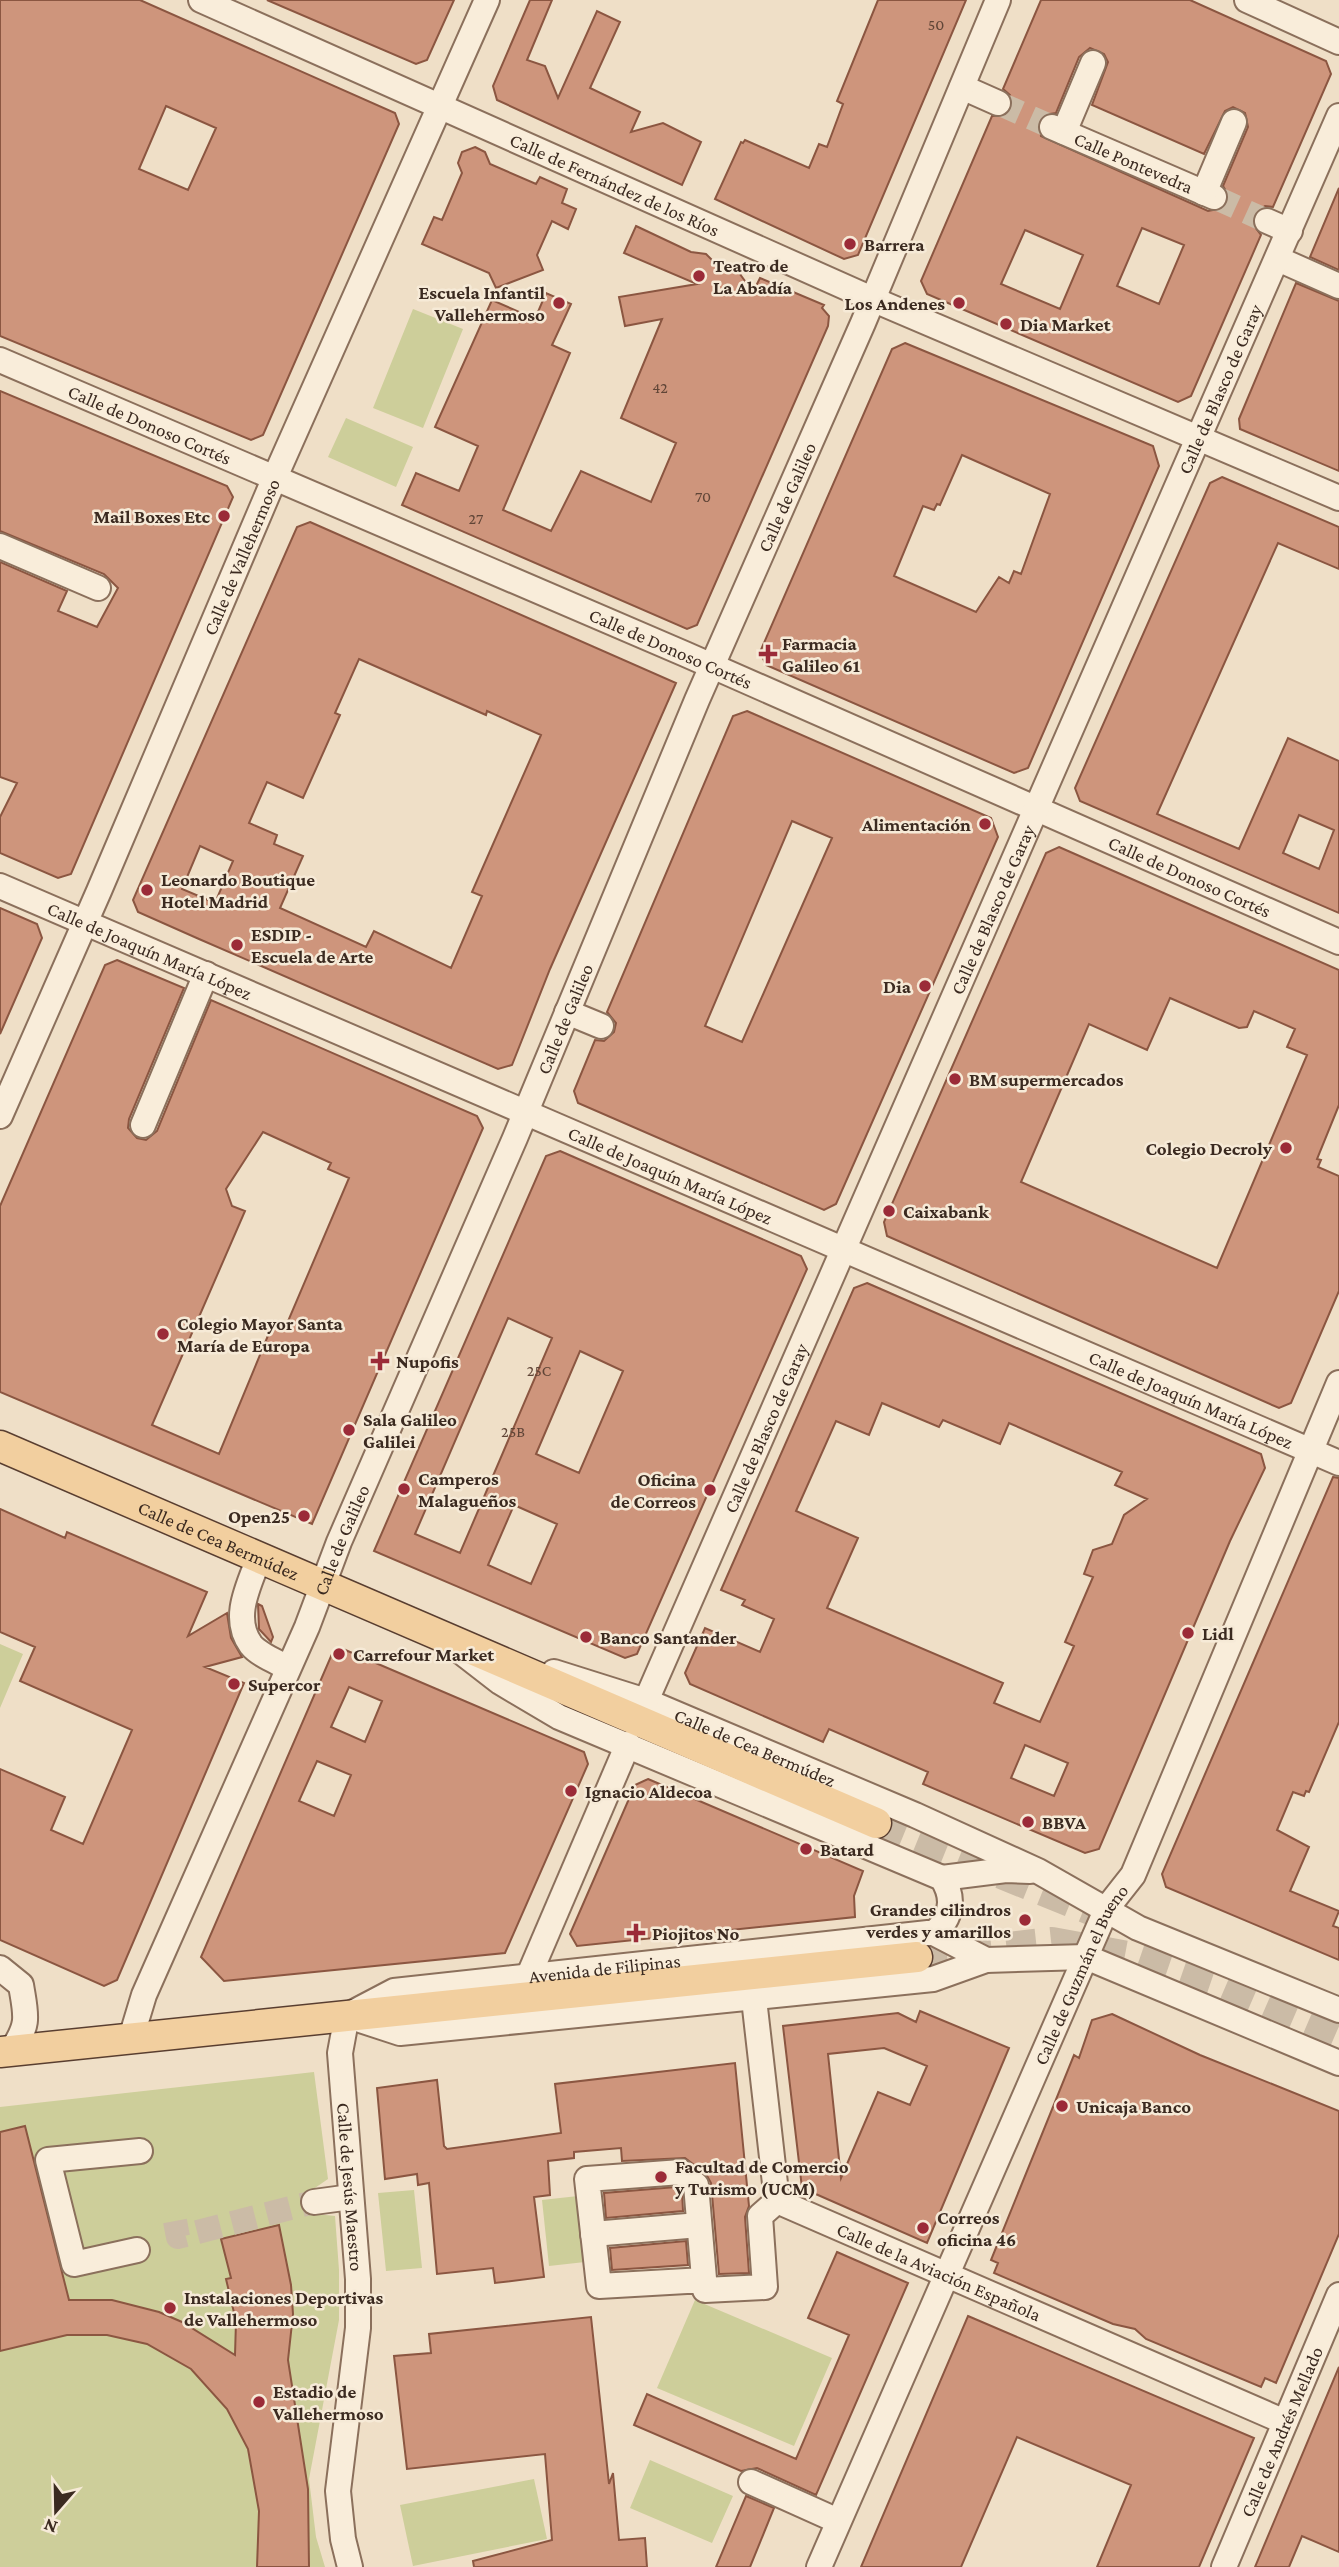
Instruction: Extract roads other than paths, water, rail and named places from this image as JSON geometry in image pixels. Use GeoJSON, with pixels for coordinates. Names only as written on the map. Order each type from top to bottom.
{"type":"FeatureCollection","features":[{"type":"Feature","properties":{"kind":"main road","name":"Calle de Cea Bermúdez"},"geometry":{"type":"LineString","coordinates":[[0,1446],[876,1823]]}},
{"type":"Feature","properties":{"kind":"main road","name":"Avenida de Filipinas"},"geometry":{"type":"LineString","coordinates":[[6,2051],[917,1957]]}},
{"type":"Feature","properties":{"kind":"street","name":"Calle de Fernández de los Ríos"},"geometry":{"type":"LineString","coordinates":[[201,0],[872,299],[1339,498]]}},
{"type":"Feature","properties":{"kind":"street","name":"Calle de Vallehermoso"},"geometry":{"type":"LineString","coordinates":[[0,1116],[275,477],[487,0]]}},
{"type":"Feature","properties":{"kind":"street","name":"Calle de Galileo"},"geometry":{"type":"LineString","coordinates":[[131,2038],[144,1995],[289,1668],[322,1584],[525,1114],[998,0]]}},
{"type":"Feature","properties":{"kind":"street"},"geometry":{"type":"LineString","coordinates":[[1247,0],[1339,42]]}},
{"type":"Feature","properties":{"kind":"street","name":"Calle Pontevedra"},"geometry":{"type":"LineString","coordinates":[[1093,64],[1058,129],[1209,195],[1234,122]]}},
{"type":"Feature","properties":{"kind":"street"},"geometry":{"type":"LineString","coordinates":[[962,87],[998,103]]}},
{"type":"Feature","properties":{"kind":"street","name":"Calle de Blasco de Garay"},"geometry":{"type":"LineString","coordinates":[[646,1701],[1278,259],[1279,226],[1339,116]]}},
{"type":"Feature","properties":{"kind":"street"},"geometry":{"type":"LineString","coordinates":[[1278,259],[1339,286]]}},
{"type":"Feature","properties":{"kind":"street","name":"Calle de Donoso Cortés"},"geometry":{"type":"LineString","coordinates":[[0,360],[713,666],[1339,942]]}},
{"type":"Feature","properties":{"kind":"street"},"geometry":{"type":"LineString","coordinates":[[0,546],[98,589]]}},
{"type":"Feature","properties":{"kind":"street","name":"Calle de Joaquín María López"},"geometry":{"type":"LineString","coordinates":[[0,886],[1339,1463]]}},
{"type":"Feature","properties":{"kind":"street"},"geometry":{"type":"LineString","coordinates":[[143,1125],[206,974]]}},
{"type":"Feature","properties":{"kind":"street"},"geometry":{"type":"LineString","coordinates":[[567,1012],[601,1026]]}},
{"type":"Feature","properties":{"kind":"street","name":"Calle de Guzmán el Bueno"},"geometry":{"type":"LineString","coordinates":[[818,2567],[1107,1908],[1133,1875],[1339,1383]]}},
{"type":"Feature","properties":{"kind":"street"},"geometry":{"type":"LineString","coordinates":[[260,1558],[244,1598],[241,1625],[252,1647],[289,1668]]}},
{"type":"Feature","properties":{"kind":"street","name":"Calle de Cea Bermúdez"},"geometry":{"type":"LineString","coordinates":[[438,1633],[500,1682],[547,1710],[942,1878],[1006,1870],[1038,1871]]}},
{"type":"Feature","properties":{"kind":"street","name":"Calle de Cea Bermúdez"},"geometry":{"type":"LineString","coordinates":[[466,1645],[646,1701],[924,1818],[1038,1871],[1138,1928],[1339,2010]]}},
{"type":"Feature","properties":{"kind":"street"},"geometry":{"type":"LineString","coordinates":[[529,1975],[628,1744]]}},
{"type":"Feature","properties":{"kind":"street"},"geometry":{"type":"LineString","coordinates":[[942,1878],[948,1887],[951,1905],[943,1926],[934,1933],[986,1961]]}},
{"type":"Feature","properties":{"kind":"street","name":"Avenida de Filipinas"},"geometry":{"type":"LineString","coordinates":[[347,2015],[394,1991],[934,1933]]}},
{"type":"Feature","properties":{"kind":"street"},"geometry":{"type":"LineString","coordinates":[[1086,1957],[1339,2063]]}},
{"type":"Feature","properties":{"kind":"street","name":"Avenida de Filipinas"},"geometry":{"type":"LineString","coordinates":[[347,2015],[400,2033],[933,1979],[986,1961],[1086,1957]]}},
{"type":"Feature","properties":{"kind":"street"},"geometry":{"type":"LineString","coordinates":[[0,1968],[21,1985],[23,1996],[25,2031],[6,2051]]}},
{"type":"Feature","properties":{"kind":"street"},"geometry":{"type":"LineString","coordinates":[[704,2280],[599,2286],[587,2179],[681,2172],[696,2185],[705,2290],[765,2287],[760,2216],[777,2201],[754,1999]]}},
{"type":"Feature","properties":{"kind":"street","name":"Calle de Jesús Maestro"},"geometry":{"type":"LineString","coordinates":[[347,2015],[340,2053],[358,2328],[338,2491],[343,2539],[350,2567]]}},
{"type":"Feature","properties":{"kind":"street"},"geometry":{"type":"LineString","coordinates":[[137,2250],[74,2264],[48,2160],[140,2151]]}},
{"type":"Feature","properties":{"kind":"street"},"geometry":{"type":"LineString","coordinates":[[314,2202],[351,2197]]}},
{"type":"Feature","properties":{"kind":"street","name":"Calle de la Aviación Española"},"geometry":{"type":"LineString","coordinates":[[777,2201],[1285,2422]]}},
{"type":"Feature","properties":{"kind":"street"},"geometry":{"type":"LineString","coordinates":[[593,2234],[699,2225]]}},
{"type":"Feature","properties":{"kind":"street","name":"Calle de Andrés Mellado"},"geometry":{"type":"LineString","coordinates":[[1224,2567],[1339,2295]]}},
{"type":"Feature","properties":{"kind":"street"},"geometry":{"type":"LineString","coordinates":[[751,2482],[838,2521]]}},
{"type":"Feature","properties":{"kind":"tunnel"},"geometry":{"type":"LineString","coordinates":[[998,103],[1052,127]]}},
{"type":"Feature","properties":{"kind":"tunnel"},"geometry":{"type":"LineString","coordinates":[[1214,197],[1267,221]]}},
{"type":"Feature","properties":{"kind":"tunnel"},"geometry":{"type":"LineString","coordinates":[[876,1823],[1100,1914]]}},
{"type":"Feature","properties":{"kind":"tunnel"},"geometry":{"type":"LineString","coordinates":[[917,1957],[1052,1942],[1133,1957],[1214,1985],[1339,2039]]}},
{"type":"Feature","properties":{"kind":"tunnel"},"geometry":{"type":"LineString","coordinates":[[175,2221],[178,2237],[314,2202]]}},
{"type":"Feature","properties":{"kind":"place","name":"Barrera"},"geometry":{"type":"Point","coordinates":[850,244]}},
{"type":"Feature","properties":{"kind":"place","name":"Teatro de La Abadía"},"geometry":{"type":"Point","coordinates":[699,276]}},
{"type":"Feature","properties":{"kind":"place","name":"Escuela Infantil Vallehermoso"},"geometry":{"type":"Point","coordinates":[559,303]}},
{"type":"Feature","properties":{"kind":"place","name":"Los Andenes"},"geometry":{"type":"Point","coordinates":[959,303]}},
{"type":"Feature","properties":{"kind":"place","name":"Dia Market"},"geometry":{"type":"Point","coordinates":[1006,324]}},
{"type":"Feature","properties":{"kind":"place","name":"Mail Boxes Etc"},"geometry":{"type":"Point","coordinates":[224,516]}},
{"type":"Feature","properties":{"kind":"place","name":"Farmacia Galileo 61"},"geometry":{"type":"Point","coordinates":[768,654]}},
{"type":"Feature","properties":{"kind":"place","name":"Alimentación"},"geometry":{"type":"Point","coordinates":[985,824]}},
{"type":"Feature","properties":{"kind":"place","name":"Leonardo Boutique Hotel Madrid"},"geometry":{"type":"Point","coordinates":[147,890]}},
{"type":"Feature","properties":{"kind":"place","name":"ESDIP - Escuela de Arte"},"geometry":{"type":"Point","coordinates":[237,945]}},
{"type":"Feature","properties":{"kind":"place","name":"Dia"},"geometry":{"type":"Point","coordinates":[925,986]}},
{"type":"Feature","properties":{"kind":"place","name":"BM supermercados"},"geometry":{"type":"Point","coordinates":[955,1079]}},
{"type":"Feature","properties":{"kind":"place","name":"Colegio Decroly"},"geometry":{"type":"Point","coordinates":[1286,1148]}},
{"type":"Feature","properties":{"kind":"place","name":"Caixabank"},"geometry":{"type":"Point","coordinates":[889,1211]}},
{"type":"Feature","properties":{"kind":"place","name":"Colegio Mayor Santa María de Europa"},"geometry":{"type":"Point","coordinates":[163,1334]}},
{"type":"Feature","properties":{"kind":"place","name":"Nupofis"},"geometry":{"type":"Point","coordinates":[380,1361]}},
{"type":"Feature","properties":{"kind":"place","name":"Sala Galileo Galilei"},"geometry":{"type":"Point","coordinates":[349,1430]}},
{"type":"Feature","properties":{"kind":"place","name":"Camperos Malagueños"},"geometry":{"type":"Point","coordinates":[404,1489]}},
{"type":"Feature","properties":{"kind":"place","name":"Oficina de Correos"},"geometry":{"type":"Point","coordinates":[710,1490]}},
{"type":"Feature","properties":{"kind":"place","name":"Open25"},"geometry":{"type":"Point","coordinates":[304,1516]}},
{"type":"Feature","properties":{"kind":"place","name":"Lidl"},"geometry":{"type":"Point","coordinates":[1188,1633]}},
{"type":"Feature","properties":{"kind":"place","name":"Banco Santander"},"geometry":{"type":"Point","coordinates":[586,1637]}},
{"type":"Feature","properties":{"kind":"place","name":"Carrefour Market"},"geometry":{"type":"Point","coordinates":[339,1654]}},
{"type":"Feature","properties":{"kind":"place","name":"Supercor"},"geometry":{"type":"Point","coordinates":[234,1684]}},
{"type":"Feature","properties":{"kind":"place","name":"Ignacio Aldecoa"},"geometry":{"type":"Point","coordinates":[571,1791]}},
{"type":"Feature","properties":{"kind":"place","name":"BBVA"},"geometry":{"type":"Point","coordinates":[1028,1822]}},
{"type":"Feature","properties":{"kind":"place","name":"Batard"},"geometry":{"type":"Point","coordinates":[806,1849]}},
{"type":"Feature","properties":{"kind":"place","name":"Grandes cilindros verdes y amarillos"},"geometry":{"type":"Point","coordinates":[1025,1920]}},
{"type":"Feature","properties":{"kind":"place","name":"Piojitos No"},"geometry":{"type":"Point","coordinates":[636,1933]}},
{"type":"Feature","properties":{"kind":"place","name":"Unicaja Banco"},"geometry":{"type":"Point","coordinates":[1062,2106]}},
{"type":"Feature","properties":{"kind":"place","name":"Facultad de Comercio y Turismo (UCM)"},"geometry":{"type":"Point","coordinates":[661,2177]}},
{"type":"Feature","properties":{"kind":"place","name":"Correos oficina 46"},"geometry":{"type":"Point","coordinates":[923,2228]}},
{"type":"Feature","properties":{"kind":"place","name":"Instalaciones Deportivas de Vallehermoso"},"geometry":{"type":"Point","coordinates":[170,2308]}},
{"type":"Feature","properties":{"kind":"place","name":"Estadio de Vallehermoso"},"geometry":{"type":"Point","coordinates":[259,2402]}}]}
